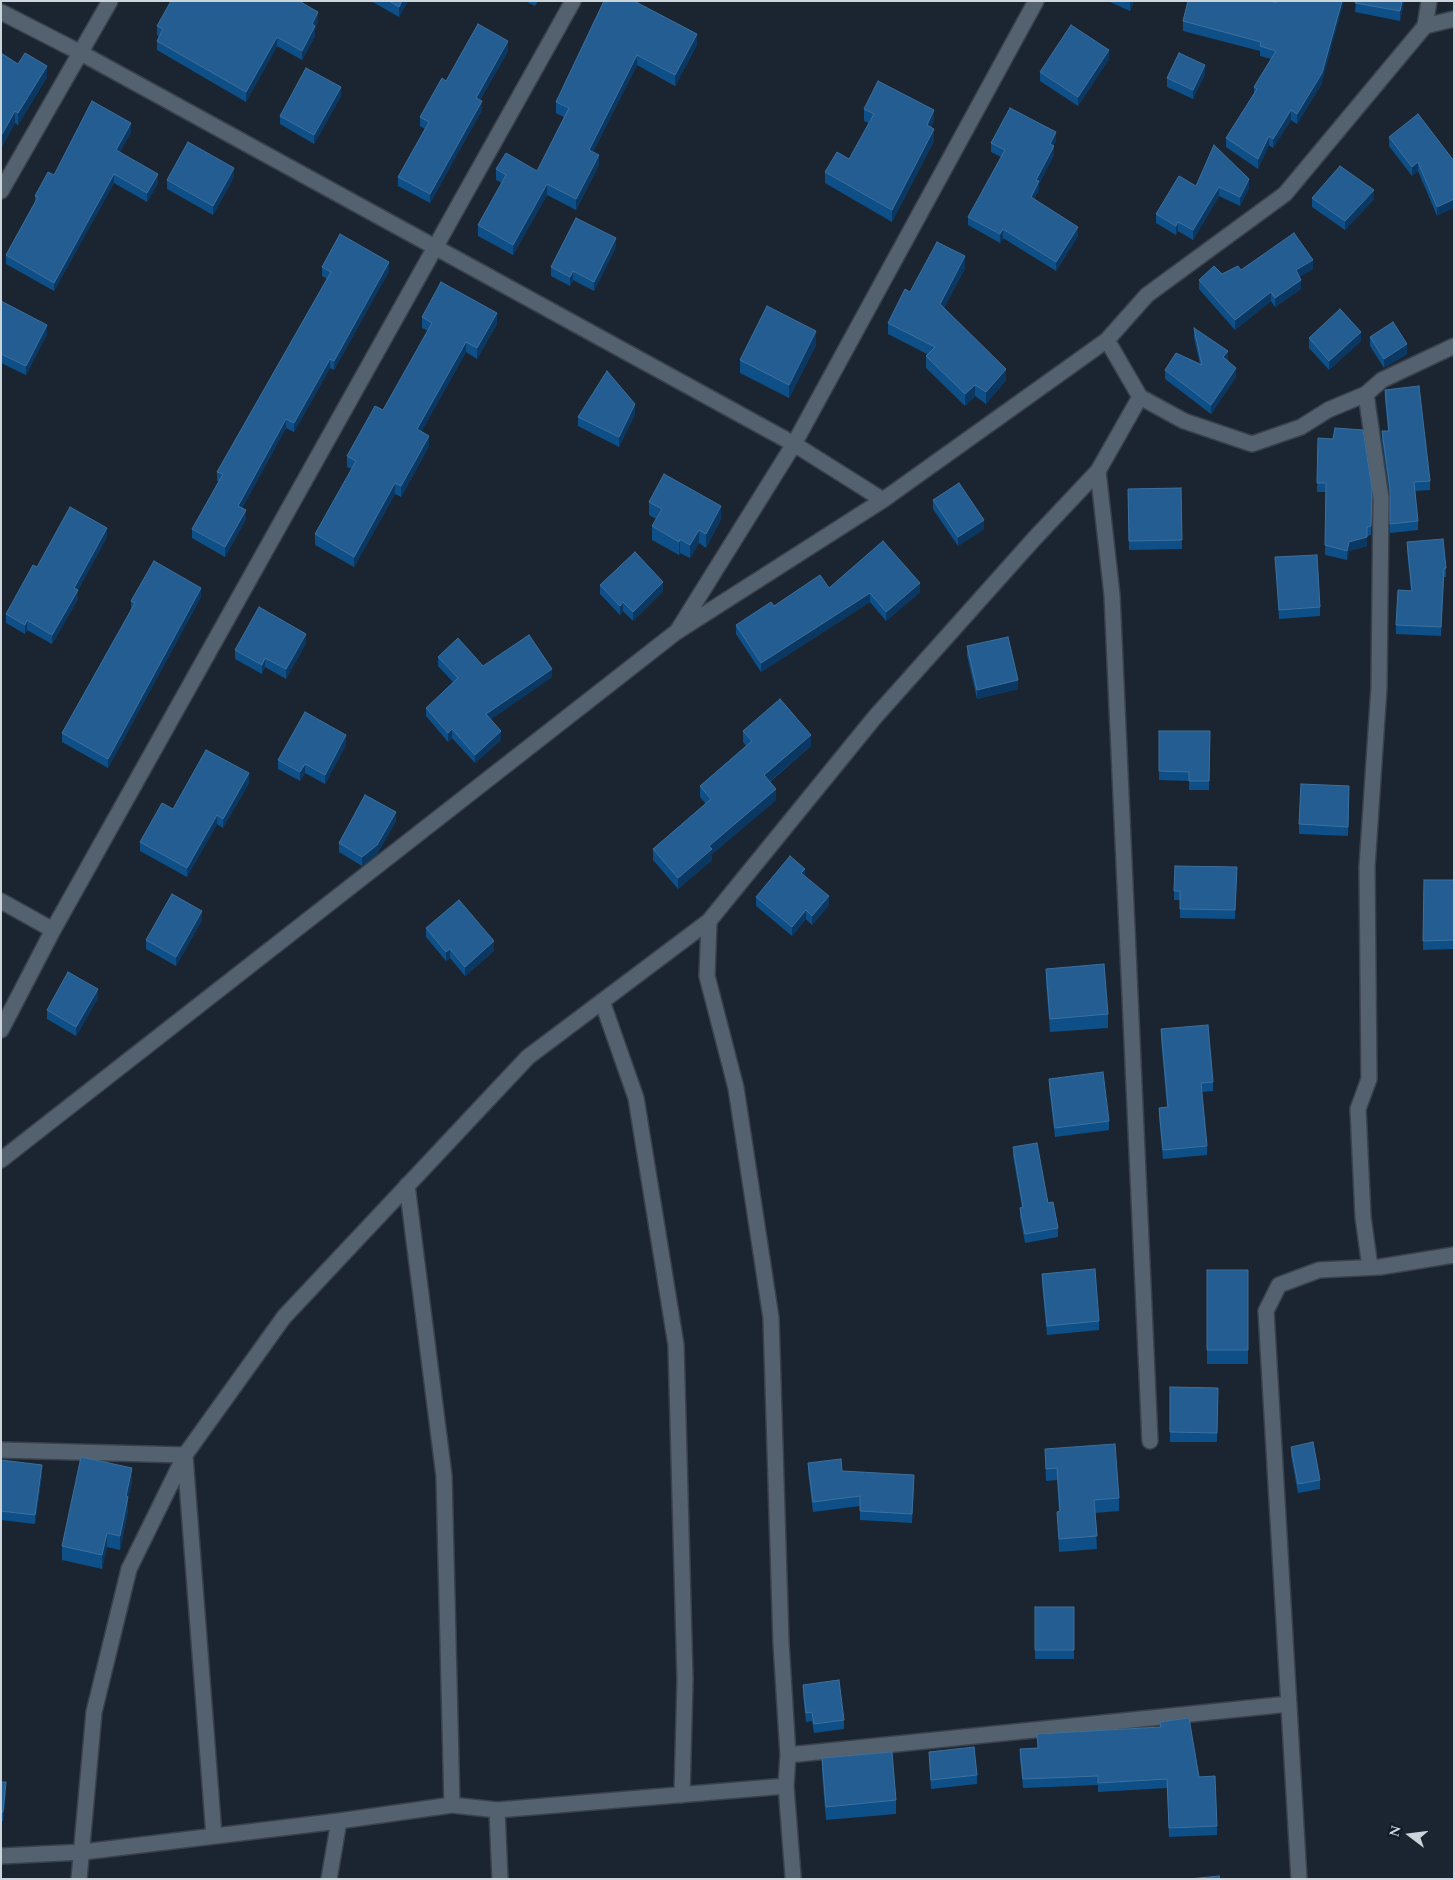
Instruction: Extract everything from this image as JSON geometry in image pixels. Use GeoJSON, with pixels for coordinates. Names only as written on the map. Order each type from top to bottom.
{"type":"FeatureCollection","features":[{"type":"Feature","properties":{"kind":"street"},"geometry":{"type":"LineString","coordinates":[[1,191],[110,1]]}},
{"type":"Feature","properties":{"kind":"street"},"geometry":{"type":"LineString","coordinates":[[1,1030],[53,930],[437,248],[573,1]]}},
{"type":"Feature","properties":{"kind":"street"},"geometry":{"type":"LineString","coordinates":[[675,633],[794,444],[1036,1]]}},
{"type":"Feature","properties":{"kind":"street"},"geometry":{"type":"LineString","coordinates":[[1,1160],[675,633],[883,500],[1106,340],[1147,295],[1285,194],[1426,26],[1429,1]]}},
{"type":"Feature","properties":{"kind":"street"},"geometry":{"type":"LineString","coordinates":[[1,12],[81,53],[794,444],[883,500]]}},
{"type":"Feature","properties":{"kind":"street"},"geometry":{"type":"LineString","coordinates":[[1426,26],[1454,19]]}},
{"type":"Feature","properties":{"kind":"street"},"geometry":{"type":"LineString","coordinates":[[1106,340],[1140,398],[1184,421],[1252,444],[1301,427],[1328,410],[1366,394],[1382,380],[1454,346]]}},
{"type":"Feature","properties":{"kind":"street"},"geometry":{"type":"LineString","coordinates":[[1366,394],[1380,498],[1379,687],[1367,867],[1369,1079],[1358,1109],[1363,1217],[1370,1267]]}},
{"type":"Feature","properties":{"kind":"street"},"geometry":{"type":"LineString","coordinates":[[79,1879],[83,1852],[94,1712],[129,1569],[185,1455],[284,1317],[528,1057],[709,921],[876,717],[1034,539],[1098,471],[1140,398]]}},
{"type":"Feature","properties":{"kind":"street"},"geometry":{"type":"LineString","coordinates":[[1098,471],[1112,595],[1150,1441]]}},
{"type":"Feature","properties":{"kind":"street"},"geometry":{"type":"LineString","coordinates":[[1,902],[53,930]]}},
{"type":"Feature","properties":{"kind":"street"},"geometry":{"type":"LineString","coordinates":[[709,921],[707,976],[736,1088],[771,1318],[781,1643],[788,1755],[786,1786],[793,1876]]}},
{"type":"Feature","properties":{"kind":"street"},"geometry":{"type":"LineString","coordinates":[[602,1001],[636,1098],[676,1345],[685,1680],[682,1794]]}},
{"type":"Feature","properties":{"kind":"street"},"geometry":{"type":"LineString","coordinates":[[408,1185],[444,1476],[452,1805]]}},
{"type":"Feature","properties":{"kind":"street"},"geometry":{"type":"LineString","coordinates":[[1299,1879],[1266,1312],[1279,1285],[1319,1270],[1370,1267],[1454,1255]]}},
{"type":"Feature","properties":{"kind":"street"},"geometry":{"type":"LineString","coordinates":[[1,1450],[185,1455]]}},
{"type":"Feature","properties":{"kind":"street"},"geometry":{"type":"LineString","coordinates":[[185,1455],[214,1836]]}},
{"type":"Feature","properties":{"kind":"street"},"geometry":{"type":"LineString","coordinates":[[788,1755],[1289,1704]]}},
{"type":"Feature","properties":{"kind":"street"},"geometry":{"type":"LineString","coordinates":[[1,1856],[83,1852],[339,1822],[452,1805],[497,1810],[786,1786]]}},
{"type":"Feature","properties":{"kind":"street"},"geometry":{"type":"LineString","coordinates":[[497,1810],[500,1879]]}},
{"type":"Feature","properties":{"kind":"street"},"geometry":{"type":"LineString","coordinates":[[329,1879],[339,1822]]}},
{"type":"Feature","properties":{"kind":"building"},"geometry":{"type":"Polygon","coordinates":[[[171,1],[299,1],[318,12],[312,24],[315,26],[302,51],[277,37],[246,92],[157,41],[163,29],[157,26],[171,1]]]}},
{"type":"Feature","properties":{"kind":"building"},"geometry":{"type":"Polygon","coordinates":[[[389,1],[402,1],[399,7],[389,1]]]}},
{"type":"Feature","properties":{"kind":"building"},"geometry":{"type":"Polygon","coordinates":[[[604,1],[634,1],[697,34],[675,75],[637,55],[589,150],[599,155],[576,199],[547,184],[513,245],[478,225],[506,175],[496,169],[506,153],[537,171],[569,108],[556,102],[604,1]]]}},
{"type":"Feature","properties":{"kind":"building"},"geometry":{"type":"Polygon","coordinates":[[[1188,1],[1271,1],[1276,3],[1277,1],[1342,1],[1322,73],[1297,114],[1291,110],[1273,139],[1269,136],[1258,159],[1226,138],[1257,89],[1254,87],[1276,51],[1260,46],[1261,42],[1183,21],[1188,1]]]}},
{"type":"Feature","properties":{"kind":"building"},"geometry":{"type":"Polygon","coordinates":[[[1356,1],[1402,1],[1400,11],[1355,3],[1356,1]]]}},
{"type":"Feature","properties":{"kind":"building"},"geometry":{"type":"Polygon","coordinates":[[[478,24],[508,41],[476,98],[482,101],[430,194],[398,177],[429,122],[420,117],[442,78],[446,81],[478,24]]]}},
{"type":"Feature","properties":{"kind":"building"},"geometry":{"type":"Polygon","coordinates":[[[1071,25],[1109,50],[1078,97],[1040,72],[1071,25]]]}},
{"type":"Feature","properties":{"kind":"building"},"geometry":{"type":"Polygon","coordinates":[[[1,53],[18,64],[25,53],[47,66],[18,113],[15,111],[1,136],[1,53]]]}},
{"type":"Feature","properties":{"kind":"building"},"geometry":{"type":"Polygon","coordinates":[[[1179,53],[1205,65],[1193,90],[1167,78],[1179,53]]]}},
{"type":"Feature","properties":{"kind":"building"},"geometry":{"type":"Polygon","coordinates":[[[306,68],[341,87],[314,135],[280,116],[306,68]]]}},
{"type":"Feature","properties":{"kind":"building"},"geometry":{"type":"Polygon","coordinates":[[[878,81],[934,110],[927,125],[934,129],[892,210],[825,172],[837,152],[849,159],[874,114],[864,109],[878,81]]]}},
{"type":"Feature","properties":{"kind":"building"},"geometry":{"type":"Polygon","coordinates":[[[92,101],[131,123],[116,150],[158,174],[147,193],[114,174],[54,283],[6,255],[38,197],[35,196],[48,172],[54,175],[92,101]]]}},
{"type":"Feature","properties":{"kind":"building"},"geometry":{"type":"Polygon","coordinates":[[[1010,108],[1056,132],[1050,144],[1054,146],[1036,180],[1039,181],[1031,197],[1078,227],[1056,262],[1003,229],[1000,234],[968,217],[1005,150],[991,143],[1010,108]]]}},
{"type":"Feature","properties":{"kind":"building"},"geometry":{"type":"Polygon","coordinates":[[[1418,114],[1454,161],[1454,199],[1437,207],[1418,162],[1412,167],[1389,137],[1418,114]]]}},
{"type":"Feature","properties":{"kind":"building"},"geometry":{"type":"Polygon","coordinates":[[[188,142],[234,168],[213,206],[167,180],[188,142]]]}},
{"type":"Feature","properties":{"kind":"building"},"geometry":{"type":"Polygon","coordinates":[[[1214,145],[1249,179],[1240,197],[1219,187],[1193,230],[1178,222],[1176,226],[1156,214],[1179,176],[1196,186],[1214,145]]]}},
{"type":"Feature","properties":{"kind":"building"},"geometry":{"type":"Polygon","coordinates":[[[1340,166],[1374,190],[1345,221],[1312,198],[1340,166]]]}},
{"type":"Feature","properties":{"kind":"building"},"geometry":{"type":"Polygon","coordinates":[[[576,218],[616,238],[594,282],[573,271],[570,277],[551,267],[576,218]]]}},
{"type":"Feature","properties":{"kind":"building"},"geometry":{"type":"Polygon","coordinates":[[[1294,233],[1313,260],[1296,270],[1301,280],[1275,298],[1271,292],[1235,320],[1199,280],[1214,266],[1222,274],[1238,266],[1241,270],[1294,233]]]}},
{"type":"Feature","properties":{"kind":"building"},"geometry":{"type":"Polygon","coordinates":[[[340,234],[389,262],[334,361],[330,359],[294,423],[286,419],[238,506],[246,510],[225,547],[192,529],[223,474],[217,472],[331,272],[322,267],[340,234]]]}},
{"type":"Feature","properties":{"kind":"building"},"geometry":{"type":"Polygon","coordinates":[[[937,242],[965,256],[940,304],[1006,369],[986,392],[975,385],[965,394],[926,356],[935,347],[888,323],[905,289],[910,292],[937,242]]]}},
{"type":"Feature","properties":{"kind":"building"},"geometry":{"type":"Polygon","coordinates":[[[441,282],[497,313],[477,348],[466,342],[417,429],[429,436],[401,486],[395,483],[354,557],[315,534],[356,461],[347,456],[375,406],[383,410],[432,323],[422,317],[441,282]]]}},
{"type":"Feature","properties":{"kind":"building"},"geometry":{"type":"Polygon","coordinates":[[[1,301],[47,325],[26,366],[1,354],[1,301]]]}},
{"type":"Feature","properties":{"kind":"building"},"geometry":{"type":"Polygon","coordinates":[[[767,306],[816,331],[789,385],[740,360],[767,306]]]}},
{"type":"Feature","properties":{"kind":"building"},"geometry":{"type":"Polygon","coordinates":[[[1340,309],[1361,332],[1329,361],[1309,338],[1340,309]]]}},
{"type":"Feature","properties":{"kind":"building"},"geometry":{"type":"Polygon","coordinates":[[[1393,322],[1407,344],[1384,359],[1370,337],[1393,322]]]}},
{"type":"Feature","properties":{"kind":"building"},"geometry":{"type":"Polygon","coordinates":[[[1194,328],[1228,351],[1223,357],[1236,368],[1211,405],[1165,370],[1176,353],[1202,365],[1194,328]]]}},
{"type":"Feature","properties":{"kind":"building"},"geometry":{"type":"Polygon","coordinates":[[[607,371],[635,404],[619,437],[578,417],[607,371]]]}},
{"type":"Feature","properties":{"kind":"building"},"geometry":{"type":"Polygon","coordinates":[[[1419,386],[1430,481],[1414,482],[1418,521],[1390,524],[1390,488],[1382,431],[1389,431],[1385,390],[1419,386]]]}},
{"type":"Feature","properties":{"kind":"building"},"geometry":{"type":"Polygon","coordinates":[[[1335,428],[1363,430],[1372,489],[1371,526],[1367,527],[1367,537],[1349,542],[1347,551],[1325,545],[1326,483],[1317,483],[1318,438],[1333,439],[1335,428]]]}},
{"type":"Feature","properties":{"kind":"building"},"geometry":{"type":"Polygon","coordinates":[[[664,474],[721,506],[706,534],[699,530],[690,545],[680,539],[679,542],[652,526],[662,509],[649,502],[664,474]]]}},
{"type":"Feature","properties":{"kind":"building"},"geometry":{"type":"Polygon","coordinates":[[[959,483],[984,520],[958,537],[933,500],[959,483]]]}},
{"type":"Feature","properties":{"kind":"building"},"geometry":{"type":"Polygon","coordinates":[[[1181,488],[1182,540],[1129,541],[1128,489],[1181,488]]]}},
{"type":"Feature","properties":{"kind":"building"},"geometry":{"type":"Polygon","coordinates":[[[70,507],[107,528],[74,588],[78,590],[52,635],[27,620],[25,625],[6,614],[33,565],[37,567],[70,507]]]}},
{"type":"Feature","properties":{"kind":"building"},"geometry":{"type":"Polygon","coordinates":[[[1443,539],[1446,568],[1444,568],[1441,627],[1396,625],[1398,590],[1412,591],[1407,542],[1443,539]]]}},
{"type":"Feature","properties":{"kind":"building"},"geometry":{"type":"Polygon","coordinates":[[[883,541],[920,583],[886,612],[870,593],[761,663],[736,625],[771,602],[774,606],[820,575],[829,588],[883,541]]]}},
{"type":"Feature","properties":{"kind":"building"},"geometry":{"type":"Polygon","coordinates":[[[635,552],[663,582],[633,612],[623,602],[620,606],[600,585],[635,552]]]}},
{"type":"Feature","properties":{"kind":"building"},"geometry":{"type":"Polygon","coordinates":[[[1317,555],[1320,607],[1279,610],[1275,557],[1317,555]]]}},
{"type":"Feature","properties":{"kind":"building"},"geometry":{"type":"Polygon","coordinates":[[[154,561],[201,588],[108,759],[62,733],[135,603],[131,601],[154,561]]]}},
{"type":"Feature","properties":{"kind":"building"},"geometry":{"type":"Polygon","coordinates":[[[259,607],[306,634],[286,669],[265,658],[262,665],[235,650],[259,607]]]}},
{"type":"Feature","properties":{"kind":"building"},"geometry":{"type":"Polygon","coordinates":[[[529,635],[552,669],[486,714],[501,731],[475,755],[452,729],[448,733],[426,708],[458,678],[438,657],[458,638],[483,666],[529,635]]]}},
{"type":"Feature","properties":{"kind":"building"},"geometry":{"type":"Polygon","coordinates":[[[1008,637],[1018,680],[977,690],[967,646],[1008,637]]]}},
{"type":"Feature","properties":{"kind":"building"},"geometry":{"type":"Polygon","coordinates":[[[780,699],[811,735],[764,775],[776,789],[709,846],[712,849],[678,878],[653,849],[711,799],[700,786],[752,741],[743,731],[780,699]]]}},
{"type":"Feature","properties":{"kind":"building"},"geometry":{"type":"Polygon","coordinates":[[[305,712],[346,735],[325,775],[305,764],[300,772],[278,760],[305,712]]]}},
{"type":"Feature","properties":{"kind":"building"},"geometry":{"type":"Polygon","coordinates":[[[1159,731],[1210,731],[1209,781],[1189,781],[1189,772],[1159,771],[1159,731]]]}},
{"type":"Feature","properties":{"kind":"building"},"geometry":{"type":"Polygon","coordinates":[[[206,750],[249,773],[223,819],[217,815],[187,868],[140,842],[162,803],[173,809],[206,750]]]}},
{"type":"Feature","properties":{"kind":"building"},"geometry":{"type":"Polygon","coordinates":[[[1301,784],[1349,786],[1348,827],[1299,824],[1301,784]]]}},
{"type":"Feature","properties":{"kind":"building"},"geometry":{"type":"Polygon","coordinates":[[[365,795],[396,812],[377,845],[362,857],[339,843],[365,795]]]}},
{"type":"Feature","properties":{"kind":"building"},"geometry":{"type":"Polygon","coordinates":[[[790,856],[805,869],[801,873],[829,896],[812,916],[806,910],[792,927],[756,897],[790,856]]]}},
{"type":"Feature","properties":{"kind":"building"},"geometry":{"type":"Polygon","coordinates":[[[1175,866],[1237,867],[1235,910],[1180,909],[1180,891],[1174,891],[1175,866]]]}},
{"type":"Feature","properties":{"kind":"building"},"geometry":{"type":"Polygon","coordinates":[[[1424,880],[1454,880],[1454,940],[1423,941],[1424,880]]]}},
{"type":"Feature","properties":{"kind":"building"},"geometry":{"type":"Polygon","coordinates":[[[172,894],[202,911],[176,957],[146,940],[172,894]]]}},
{"type":"Feature","properties":{"kind":"building"},"geometry":{"type":"Polygon","coordinates":[[[459,900],[494,941],[465,967],[450,949],[446,952],[426,928],[459,900]]]}},
{"type":"Feature","properties":{"kind":"building"},"geometry":{"type":"Polygon","coordinates":[[[1104,964],[1108,1014],[1050,1019],[1046,969],[1104,964]]]}},
{"type":"Feature","properties":{"kind":"building"},"geometry":{"type":"Polygon","coordinates":[[[68,972],[98,989],[76,1027],[47,1010],[68,972]]]}},
{"type":"Feature","properties":{"kind":"building"},"geometry":{"type":"Polygon","coordinates":[[[1208,1025],[1213,1082],[1201,1083],[1207,1146],[1163,1150],[1159,1108],[1168,1107],[1161,1029],[1208,1025]]]}},
{"type":"Feature","properties":{"kind":"building"},"geometry":{"type":"Polygon","coordinates":[[[1103,1072],[1109,1121],[1055,1128],[1049,1079],[1103,1072]]]}},
{"type":"Feature","properties":{"kind":"building"},"geometry":{"type":"Polygon","coordinates":[[[1037,1143],[1048,1203],[1053,1202],[1058,1228],[1025,1234],[1020,1208],[1023,1207],[1013,1147],[1037,1143]]]}},
{"type":"Feature","properties":{"kind":"building"},"geometry":{"type":"Polygon","coordinates":[[[1095,1269],[1099,1321],[1047,1326],[1042,1274],[1095,1269]]]}},
{"type":"Feature","properties":{"kind":"building"},"geometry":{"type":"Polygon","coordinates":[[[1207,1270],[1248,1270],[1248,1350],[1207,1350],[1207,1270]]]}},
{"type":"Feature","properties":{"kind":"building"},"geometry":{"type":"Polygon","coordinates":[[[1170,1387],[1218,1388],[1217,1433],[1170,1432],[1170,1387]]]}},
{"type":"Feature","properties":{"kind":"building"},"geometry":{"type":"Polygon","coordinates":[[[1313,1442],[1320,1480],[1298,1484],[1291,1447],[1313,1442]]]}},
{"type":"Feature","properties":{"kind":"building"},"geometry":{"type":"Polygon","coordinates":[[[1115,1444],[1119,1498],[1094,1500],[1097,1536],[1059,1539],[1057,1512],[1060,1511],[1057,1468],[1046,1469],[1045,1449],[1115,1444]]]}},
{"type":"Feature","properties":{"kind":"building"},"geometry":{"type":"Polygon","coordinates":[[[81,1457],[132,1468],[120,1536],[107,1533],[102,1555],[62,1546],[81,1457]]]}},
{"type":"Feature","properties":{"kind":"building"},"geometry":{"type":"Polygon","coordinates":[[[841,1459],[842,1471],[914,1475],[912,1514],[860,1511],[860,1496],[813,1502],[808,1463],[841,1459]]]}},
{"type":"Feature","properties":{"kind":"building"},"geometry":{"type":"Polygon","coordinates":[[[1,1460],[42,1465],[35,1515],[1,1511],[1,1460]]]}},
{"type":"Feature","properties":{"kind":"building"},"geometry":{"type":"Polygon","coordinates":[[[1035,1607],[1074,1607],[1074,1650],[1035,1650],[1035,1607]]]}},
{"type":"Feature","properties":{"kind":"building"},"geometry":{"type":"Polygon","coordinates":[[[839,1680],[844,1720],[814,1724],[812,1712],[806,1713],[803,1685],[839,1680]]]}},
{"type":"Feature","properties":{"kind":"building"},"geometry":{"type":"Polygon","coordinates":[[[1189,1718],[1199,1777],[1215,1776],[1217,1826],[1169,1828],[1167,1779],[1098,1783],[1098,1776],[1023,1779],[1020,1749],[1038,1748],[1037,1734],[1161,1727],[1160,1722],[1189,1718]]]}},
{"type":"Feature","properties":{"kind":"building"},"geometry":{"type":"Polygon","coordinates":[[[974,1747],[977,1775],[931,1780],[929,1752],[974,1747]]]}},
{"type":"Feature","properties":{"kind":"building"},"geometry":{"type":"Polygon","coordinates":[[[892,1752],[896,1800],[826,1807],[822,1758],[892,1752]]]}},
{"type":"Feature","properties":{"kind":"building"},"geometry":{"type":"Polygon","coordinates":[[[1,1782],[6,1782],[3,1812],[1,1812],[1,1782]]]}},
{"type":"Feature","properties":{"kind":"building"},"geometry":{"type":"Polygon","coordinates":[[[1219,1876],[1220,1879],[1189,1879],[1219,1876]]]}}]}
